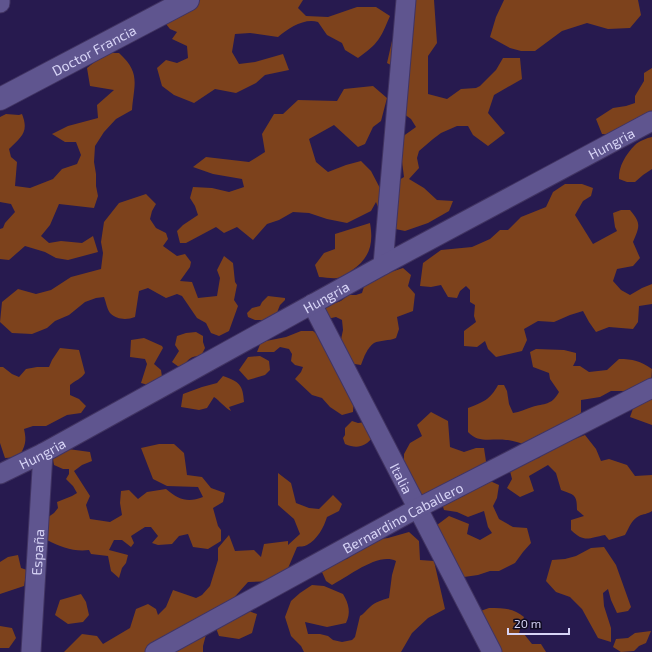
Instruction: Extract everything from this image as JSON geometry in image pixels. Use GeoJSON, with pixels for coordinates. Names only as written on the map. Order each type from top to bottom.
{"type":"FeatureCollection","features":[{"type":"Feature","properties":{"kind":"street","name":"Doctor Francia"},"geometry":{"type":"LineString","coordinates":[[0,99],[188,0]]}},
{"type":"Feature","properties":{"kind":"street"},"geometry":{"type":"LineString","coordinates":[[383,265],[406,0]]}},
{"type":"Feature","properties":{"kind":"street","name":"Hungria"},"geometry":{"type":"LineString","coordinates":[[0,474],[43,452],[383,265],[652,121]]}},
{"type":"Feature","properties":{"kind":"street","name":"Italia"},"geometry":{"type":"LineString","coordinates":[[312,304],[492,652]]}},
{"type":"Feature","properties":{"kind":"street","name":"Bernardino Caballero"},"geometry":{"type":"LineString","coordinates":[[156,652],[418,508],[652,388]]}},
{"type":"Feature","properties":{"kind":"street","name":"España"},"geometry":{"type":"LineString","coordinates":[[31,652],[43,452]]}},
{"type":"Feature","properties":{"kind":"shaded area"},"geometry":{"type":"Polygon","coordinates":[[[186,0],[303,0],[298,8],[306,16],[328,17],[357,7],[376,7],[390,16],[384,30],[375,44],[358,58],[345,50],[342,43],[327,35],[318,22],[313,21],[307,21],[292,27],[278,37],[250,33],[235,34],[232,52],[239,64],[255,62],[283,54],[289,70],[265,75],[256,83],[236,93],[215,89],[194,103],[174,95],[162,86],[157,68],[166,60],[177,63],[188,58],[187,46],[172,39],[177,32],[170,29],[162,19],[186,0]]]}},
{"type":"Feature","properties":{"kind":"shaded area"},"geometry":{"type":"Polygon","coordinates":[[[413,0],[434,0],[437,43],[428,56],[428,94],[447,99],[461,89],[476,88],[496,70],[503,58],[520,58],[522,79],[494,95],[488,113],[505,133],[488,146],[473,135],[468,126],[457,126],[441,133],[419,151],[417,158],[419,168],[409,179],[424,188],[437,200],[453,201],[449,211],[428,223],[405,231],[386,227],[376,202],[371,211],[347,223],[327,219],[309,213],[293,212],[279,220],[267,224],[253,240],[237,227],[224,233],[216,227],[186,243],[180,243],[177,231],[198,215],[190,198],[193,187],[212,188],[229,192],[244,187],[242,179],[213,174],[193,167],[206,157],[249,162],[265,152],[262,134],[274,114],[283,114],[298,100],[337,101],[344,89],[373,86],[387,98],[381,121],[373,127],[365,144],[358,147],[334,125],[309,139],[316,162],[328,172],[361,161],[371,171],[382,192],[379,197],[389,186],[404,177],[401,154],[402,137],[416,127],[411,119],[397,109],[402,71],[387,63],[392,41],[405,20],[413,0]]]}},
{"type":"Feature","properties":{"kind":"shaded area"},"geometry":{"type":"Polygon","coordinates":[[[504,0],[638,0],[641,15],[630,28],[608,29],[587,23],[562,31],[535,51],[521,51],[510,48],[490,37],[496,17],[504,0]]]}},
{"type":"Feature","properties":{"kind":"shaded area"},"geometry":{"type":"Polygon","coordinates":[[[106,53],[119,53],[131,67],[135,86],[132,110],[116,119],[104,132],[95,146],[94,162],[98,196],[94,208],[59,204],[50,225],[41,236],[49,243],[61,241],[82,243],[93,236],[98,252],[68,260],[56,258],[45,252],[25,246],[9,260],[0,259],[0,229],[3,228],[5,223],[15,212],[11,204],[0,202],[0,117],[6,114],[22,114],[24,120],[25,125],[21,137],[9,149],[11,157],[17,162],[15,186],[30,188],[53,179],[62,169],[77,164],[81,155],[76,142],[65,142],[52,134],[68,126],[98,118],[97,105],[114,90],[90,86],[87,68],[106,53]]]}},
{"type":"Feature","properties":{"kind":"shaded area"},"geometry":{"type":"Polygon","coordinates":[[[652,68],[652,121],[618,135],[602,134],[596,119],[613,108],[635,103],[635,96],[644,81],[644,73],[652,68]]]}},
{"type":"Feature","properties":{"kind":"shaded area"},"geometry":{"type":"Polygon","coordinates":[[[652,137],[652,169],[635,182],[627,182],[619,179],[621,165],[629,152],[639,142],[652,137]]]}},
{"type":"Feature","properties":{"kind":"shaded area"},"geometry":{"type":"Polygon","coordinates":[[[565,184],[582,184],[593,188],[591,196],[583,201],[575,215],[593,244],[617,231],[613,213],[621,210],[630,210],[634,214],[638,222],[638,228],[633,242],[640,258],[633,266],[617,269],[613,281],[621,290],[630,295],[652,284],[652,304],[639,306],[638,322],[633,329],[609,327],[596,332],[583,311],[554,322],[538,321],[524,329],[527,340],[522,351],[496,357],[488,349],[485,341],[477,347],[464,346],[464,331],[476,322],[474,316],[475,305],[470,302],[470,290],[466,286],[460,291],[457,298],[448,297],[441,285],[431,287],[420,286],[423,263],[441,250],[472,247],[490,239],[500,230],[508,230],[521,217],[546,207],[553,192],[565,184]]]}},
{"type":"Feature","properties":{"kind":"shaded area"},"geometry":{"type":"Polygon","coordinates":[[[146,194],[156,204],[150,219],[156,228],[166,233],[168,239],[163,246],[177,256],[185,254],[191,262],[190,267],[180,281],[192,282],[198,298],[217,296],[220,278],[217,270],[224,256],[233,263],[235,282],[237,285],[234,300],[238,306],[229,331],[219,336],[211,333],[206,323],[197,318],[182,296],[177,294],[166,298],[148,288],[139,291],[135,317],[132,318],[122,319],[110,313],[104,297],[85,302],[69,315],[55,321],[47,328],[32,334],[12,333],[0,322],[2,302],[18,289],[36,294],[51,290],[71,277],[101,269],[103,253],[101,242],[104,222],[119,203],[146,194]]]}},
{"type":"Feature","properties":{"kind":"shaded area"},"geometry":{"type":"Polygon","coordinates":[[[370,223],[371,238],[369,251],[362,262],[344,276],[333,278],[319,277],[315,265],[324,253],[335,249],[335,234],[370,223]]]}},
{"type":"Feature","properties":{"kind":"shaded area"},"geometry":{"type":"Polygon","coordinates":[[[403,268],[411,275],[408,286],[415,294],[413,311],[397,317],[399,329],[396,338],[374,343],[368,350],[361,365],[348,363],[339,349],[343,330],[342,320],[336,317],[327,319],[321,303],[336,303],[347,295],[362,293],[366,280],[385,272],[391,272],[403,268]]]}},
{"type":"Feature","properties":{"kind":"shaded area"},"geometry":{"type":"Polygon","coordinates":[[[268,296],[285,298],[276,315],[268,320],[255,320],[248,317],[247,313],[252,308],[260,306],[268,296]]]}},
{"type":"Feature","properties":{"kind":"shaded area"},"geometry":{"type":"Polygon","coordinates":[[[301,331],[313,331],[325,341],[354,397],[353,412],[342,415],[330,407],[322,398],[312,395],[295,379],[303,367],[295,365],[291,361],[292,354],[289,349],[280,347],[274,352],[257,352],[261,342],[286,337],[301,331]]]}},
{"type":"Feature","properties":{"kind":"shaded area"},"geometry":{"type":"Polygon","coordinates":[[[196,332],[203,336],[205,348],[201,356],[192,357],[183,367],[179,367],[172,362],[179,351],[175,345],[177,336],[196,332]]]}},
{"type":"Feature","properties":{"kind":"shaded area"},"geometry":{"type":"Polygon","coordinates":[[[144,338],[162,346],[163,348],[154,364],[161,370],[162,377],[148,385],[141,383],[147,364],[145,359],[130,357],[131,340],[144,338]]]}},
{"type":"Feature","properties":{"kind":"shaded area"},"geometry":{"type":"Polygon","coordinates":[[[60,348],[79,350],[85,373],[70,385],[70,395],[79,399],[86,406],[81,413],[67,415],[46,426],[33,426],[24,429],[25,444],[19,457],[5,458],[0,443],[0,367],[3,367],[19,377],[26,369],[49,367],[60,348]]]}},
{"type":"Feature","properties":{"kind":"shaded area"},"geometry":{"type":"Polygon","coordinates":[[[536,349],[564,350],[576,353],[576,360],[573,366],[580,366],[589,372],[607,370],[619,359],[636,361],[652,369],[651,385],[642,394],[625,391],[611,391],[600,397],[581,400],[581,412],[578,421],[528,445],[509,440],[486,440],[472,436],[468,432],[468,408],[486,400],[498,385],[504,385],[513,413],[550,402],[559,392],[550,379],[549,373],[533,367],[530,352],[536,349]]]}},
{"type":"Feature","properties":{"kind":"shaded area"},"geometry":{"type":"Polygon","coordinates":[[[260,356],[269,361],[270,370],[265,375],[248,380],[239,370],[248,357],[260,356]]]}},
{"type":"Feature","properties":{"kind":"shaded area"},"geometry":{"type":"Polygon","coordinates":[[[223,376],[239,384],[243,391],[244,402],[229,407],[231,411],[214,397],[207,408],[199,410],[181,407],[183,394],[217,383],[223,376]]]}},
{"type":"Feature","properties":{"kind":"shaded area"},"geometry":{"type":"Polygon","coordinates":[[[652,394],[652,425],[630,417],[636,400],[652,394]]]}},
{"type":"Feature","properties":{"kind":"shaded area"},"geometry":{"type":"Polygon","coordinates":[[[431,412],[448,421],[450,447],[464,452],[476,448],[484,448],[487,468],[434,496],[406,494],[398,477],[404,461],[404,454],[410,443],[422,436],[417,425],[431,412]]]}},
{"type":"Feature","properties":{"kind":"shaded area"},"geometry":{"type":"Polygon","coordinates":[[[352,421],[358,423],[368,422],[373,437],[364,445],[357,447],[345,444],[343,438],[345,435],[345,428],[352,421]]]}},
{"type":"Feature","properties":{"kind":"shaded area"},"geometry":{"type":"Polygon","coordinates":[[[585,435],[596,449],[601,461],[609,459],[627,465],[635,476],[652,475],[652,511],[639,516],[634,520],[630,524],[625,535],[609,540],[605,535],[583,538],[571,530],[571,520],[584,516],[577,510],[576,498],[561,490],[556,473],[548,465],[529,476],[534,491],[520,497],[507,488],[512,479],[510,471],[524,460],[539,458],[552,444],[567,442],[585,435]]]}},
{"type":"Feature","properties":{"kind":"shaded area"},"geometry":{"type":"Polygon","coordinates":[[[159,444],[174,444],[184,453],[187,475],[202,477],[211,488],[225,493],[223,502],[213,508],[218,526],[221,530],[221,541],[208,549],[193,547],[188,534],[179,536],[172,544],[158,545],[152,543],[158,536],[151,527],[145,527],[131,536],[134,543],[131,547],[122,540],[114,540],[109,550],[128,555],[119,578],[111,571],[108,556],[91,554],[89,550],[68,548],[47,540],[44,520],[58,508],[57,502],[77,493],[66,479],[69,474],[69,469],[63,469],[54,465],[52,454],[68,449],[90,452],[92,461],[82,465],[74,471],[90,496],[86,505],[90,519],[110,522],[122,515],[120,503],[121,491],[129,490],[138,499],[147,492],[166,489],[179,498],[188,500],[203,497],[198,487],[167,486],[153,479],[141,448],[159,444]]]}},
{"type":"Feature","properties":{"kind":"shaded area"},"geometry":{"type":"Polygon","coordinates":[[[278,473],[291,483],[296,503],[309,508],[319,509],[333,495],[342,504],[339,511],[327,517],[322,529],[311,543],[306,546],[297,547],[286,573],[276,581],[248,582],[231,601],[246,610],[257,614],[252,633],[239,639],[219,636],[216,628],[207,631],[203,652],[64,652],[82,634],[97,636],[103,644],[130,628],[136,609],[148,604],[156,609],[158,615],[166,607],[173,590],[196,598],[202,595],[210,586],[218,560],[218,548],[229,535],[235,551],[254,550],[261,557],[264,544],[288,541],[288,545],[300,534],[294,519],[278,505],[278,473]]]}},
{"type":"Feature","properties":{"kind":"shaded area"},"geometry":{"type":"Polygon","coordinates":[[[490,481],[499,485],[497,498],[493,506],[499,519],[513,527],[527,528],[531,543],[515,563],[499,571],[490,571],[464,577],[437,566],[437,525],[449,516],[469,524],[467,534],[480,540],[492,533],[488,527],[484,511],[468,517],[457,512],[444,510],[441,500],[490,481]]]}},
{"type":"Feature","properties":{"kind":"shaded area"},"geometry":{"type":"Polygon","coordinates":[[[409,532],[419,541],[420,560],[434,561],[445,609],[428,618],[412,633],[401,652],[304,652],[301,646],[291,636],[285,617],[291,601],[312,585],[324,586],[343,594],[349,608],[346,623],[327,627],[305,622],[308,634],[320,634],[342,642],[352,640],[355,637],[360,616],[374,604],[389,598],[392,575],[396,561],[389,559],[372,563],[332,585],[326,581],[322,572],[334,561],[347,559],[374,540],[409,532]]]}},
{"type":"Feature","properties":{"kind":"shaded area"},"geometry":{"type":"Polygon","coordinates":[[[604,547],[616,565],[631,607],[628,611],[617,613],[608,589],[603,593],[604,606],[611,628],[611,642],[598,638],[582,609],[570,597],[556,592],[546,581],[552,560],[576,556],[591,548],[604,547]]]}},
{"type":"Feature","properties":{"kind":"shaded area"},"geometry":{"type":"Polygon","coordinates":[[[18,555],[21,568],[27,570],[24,586],[0,594],[0,562],[8,557],[18,555]]]}},
{"type":"Feature","properties":{"kind":"shaded area"},"geometry":{"type":"Polygon","coordinates":[[[81,594],[86,602],[89,615],[83,622],[68,624],[55,615],[60,600],[81,594]]]}},
{"type":"Feature","properties":{"kind":"shaded area"},"geometry":{"type":"Polygon","coordinates":[[[489,608],[508,609],[524,617],[519,633],[524,634],[532,644],[541,644],[546,652],[499,652],[490,648],[472,635],[472,614],[489,608]]]}},
{"type":"Feature","properties":{"kind":"shaded area"},"geometry":{"type":"Polygon","coordinates":[[[0,626],[12,628],[16,638],[9,648],[0,648],[0,626]]]}},
{"type":"Feature","properties":{"kind":"shaded area"},"geometry":{"type":"Polygon","coordinates":[[[651,631],[646,643],[639,646],[634,651],[621,652],[613,647],[616,639],[628,638],[635,633],[651,631]]]}}]}
